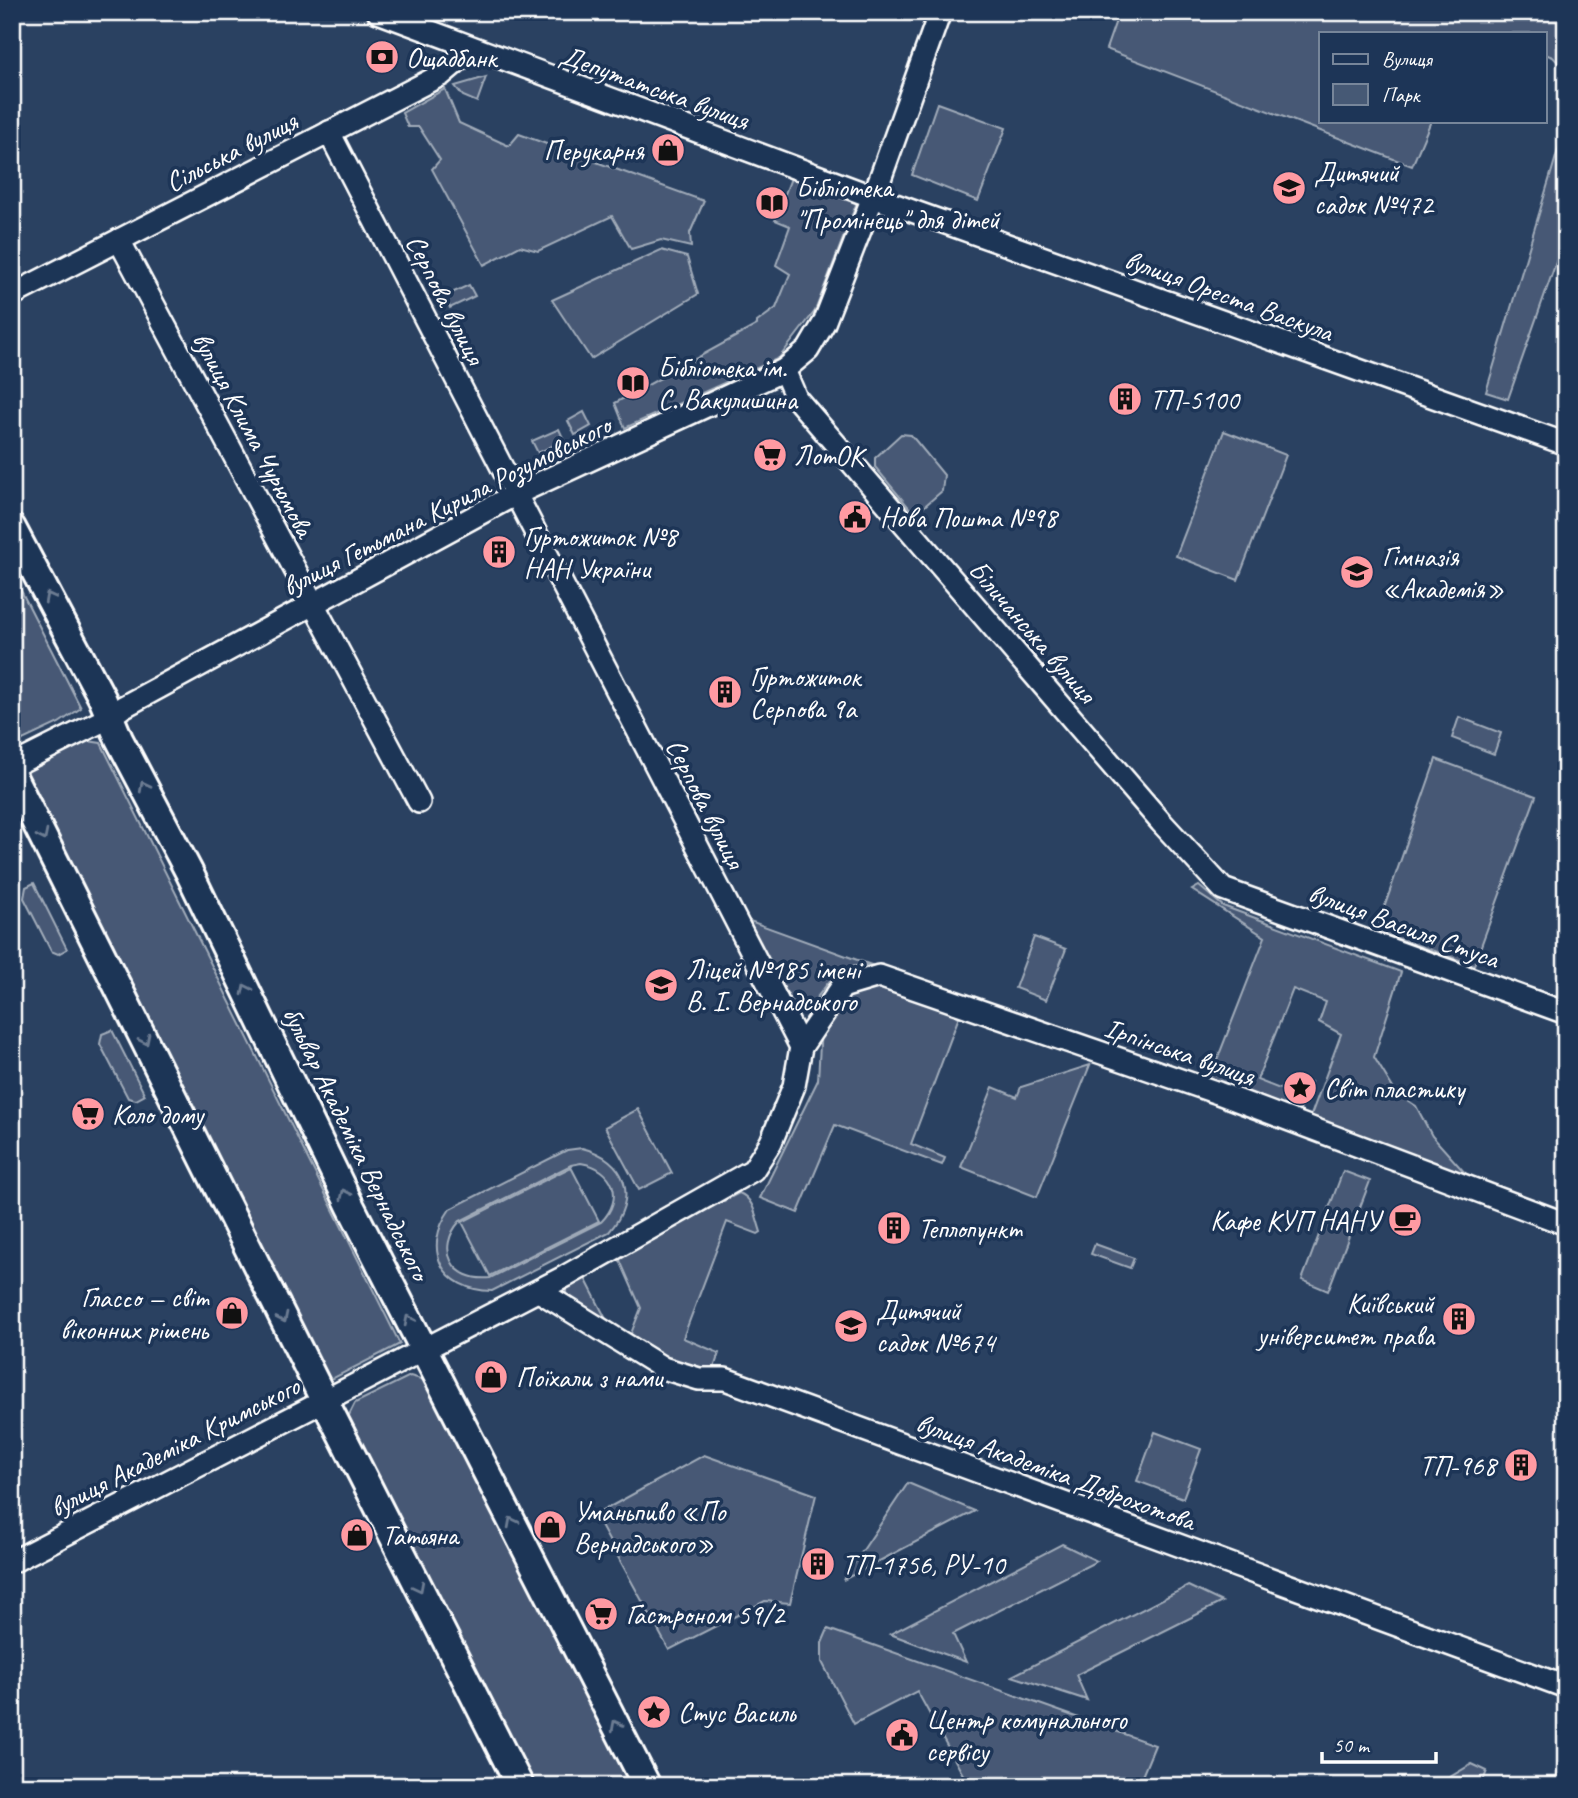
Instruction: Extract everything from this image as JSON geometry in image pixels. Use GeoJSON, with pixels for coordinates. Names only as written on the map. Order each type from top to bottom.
{"type":"FeatureCollection","features":[{"type":"Feature","properties":{"kind":"main road","name":"бульвар Академіка Вернадського"},"geometry":{"type":"LineString","coordinates":[[12,527],[189,872],[351,1207],[647,1786]]}},
{"type":"Feature","properties":{"kind":"main road"},"geometry":{"type":"LineString","coordinates":[[12,775],[520,1786]]}},
{"type":"Feature","properties":{"kind":"street","name":"Депутатська вулиця"},"geometry":{"type":"LineString","coordinates":[[378,12],[873,197]]}},
{"type":"Feature","properties":{"kind":"street","name":"вулиця Гетьмана Кирила Розумовського"},"geometry":{"type":"LineString","coordinates":[[12,766],[110,717],[123,707],[516,494],[785,370],[807,349],[824,323],[940,12]]}},
{"type":"Feature","properties":{"kind":"street","name":"Сільська вулиця"},"geometry":{"type":"LineString","coordinates":[[12,295],[441,75],[461,58],[466,46]]}},
{"type":"Feature","properties":{"kind":"street","name":"Серпова вулиця"},"geometry":{"type":"LineString","coordinates":[[329,132],[800,1047]]}},
{"type":"Feature","properties":{"kind":"street","name":"вулиця Ореста Васкула"},"geometry":{"type":"LineString","coordinates":[[873,197],[1566,444]]}},
{"type":"Feature","properties":{"kind":"street","name":"вулиця Клима Чурюмова"},"geometry":{"type":"LineString","coordinates":[[119,240],[419,802]]}},
{"type":"Feature","properties":{"kind":"street","name":"Біличанська вулиця"},"geometry":{"type":"LineString","coordinates":[[785,370],[796,398],[1161,822],[1223,889]]}},
{"type":"Feature","properties":{"kind":"street","name":"вулиця Василя Стуса"},"geometry":{"type":"LineString","coordinates":[[1223,889],[1566,1013]]}},
{"type":"Feature","properties":{"kind":"street","name":"Ірпінська вулиця"},"geometry":{"type":"LineString","coordinates":[[800,1047],[842,987],[878,975],[1237,1100],[1566,1224]]}},
{"type":"Feature","properties":{"kind":"street"},"geometry":{"type":"LineString","coordinates":[[424,1350],[539,1291],[752,1170],[771,1142],[794,1086],[800,1047]]}},
{"type":"Feature","properties":{"kind":"street","name":"вулиця Академіка Доброхотова"},"geometry":{"type":"LineString","coordinates":[[539,1291],[663,1368],[699,1379],[725,1379],[1566,1687]]}},
{"type":"Feature","properties":{"kind":"street","name":"вулиця Академіка Кримського"},"geometry":{"type":"LineString","coordinates":[[12,1562],[424,1350]]}},
{"type":"Feature","properties":{"kind":"green space"},"geometry":{"type":"Polygon","coordinates":[[[1119,12],[1566,12],[1566,71],[1553,57],[1546,54],[1546,32],[1319,32],[1319,122],[1431,122],[1412,166],[1106,49],[1119,12]]]}},
{"type":"Feature","properties":{"kind":"green space"},"geometry":{"type":"Polygon","coordinates":[[[486,77],[477,102],[463,96],[455,86],[486,77]]]}},
{"type":"Feature","properties":{"kind":"green space"},"geometry":{"type":"Polygon","coordinates":[[[445,89],[459,123],[509,146],[519,134],[704,201],[690,233],[691,247],[661,240],[631,249],[612,216],[538,251],[520,246],[484,265],[432,169],[440,160],[419,127],[408,127],[402,113],[445,89]]]}},
{"type":"Feature","properties":{"kind":"green space"},"geometry":{"type":"Polygon","coordinates":[[[937,103],[1006,128],[978,201],[912,175],[937,103]]]}},
{"type":"Feature","properties":{"kind":"green space"},"geometry":{"type":"Polygon","coordinates":[[[1566,123],[1566,234],[1508,399],[1486,392],[1566,123]]]}},
{"type":"Feature","properties":{"kind":"green space"},"geometry":{"type":"Polygon","coordinates":[[[791,178],[857,202],[815,311],[779,358],[625,428],[615,403],[757,325],[757,322],[776,308],[790,274],[776,265],[790,226],[775,220],[791,178]]]}},
{"type":"Feature","properties":{"kind":"green space"},"geometry":{"type":"Polygon","coordinates":[[[661,250],[687,257],[698,294],[591,359],[552,300],[661,250]]]}},
{"type":"Feature","properties":{"kind":"green space"},"geometry":{"type":"Polygon","coordinates":[[[469,285],[475,296],[450,308],[445,296],[469,285]]]}},
{"type":"Feature","properties":{"kind":"green space"},"geometry":{"type":"Polygon","coordinates":[[[584,412],[591,426],[575,435],[568,421],[584,412]]]}},
{"type":"Feature","properties":{"kind":"green space"},"geometry":{"type":"Polygon","coordinates":[[[559,429],[564,440],[538,453],[532,441],[559,429]]]}},
{"type":"Feature","properties":{"kind":"green space"},"geometry":{"type":"Polygon","coordinates":[[[1224,431],[1286,455],[1238,580],[1176,556],[1224,431]]]}},
{"type":"Feature","properties":{"kind":"green space"},"geometry":{"type":"Polygon","coordinates":[[[901,434],[911,435],[944,475],[942,491],[920,510],[911,510],[875,467],[875,458],[901,434]]]}},
{"type":"Feature","properties":{"kind":"green space"},"geometry":{"type":"Polygon","coordinates":[[[12,573],[81,708],[59,723],[12,745],[12,573]]]}},
{"type":"Feature","properties":{"kind":"green space"},"geometry":{"type":"Polygon","coordinates":[[[1459,717],[1501,733],[1494,754],[1452,738],[1459,717]]]}},
{"type":"Feature","properties":{"kind":"green space"},"geometry":{"type":"Polygon","coordinates":[[[81,740],[101,743],[400,1344],[324,1383],[24,782],[27,768],[81,740]]]}},
{"type":"Feature","properties":{"kind":"green space"},"geometry":{"type":"Polygon","coordinates":[[[1436,759],[1536,796],[1474,965],[1376,931],[1436,759]]]}},
{"type":"Feature","properties":{"kind":"green space"},"geometry":{"type":"Polygon","coordinates":[[[34,883],[67,949],[58,954],[51,951],[24,898],[26,887],[34,883]]]}},
{"type":"Feature","properties":{"kind":"green space"},"geometry":{"type":"Polygon","coordinates":[[[1199,886],[1223,906],[1401,972],[1374,1057],[1396,1093],[1416,1106],[1432,1136],[1483,1193],[1310,1118],[1341,1034],[1319,1022],[1326,1002],[1293,989],[1257,1080],[1290,1093],[1297,1076],[1311,1082],[1299,1113],[1210,1078],[1265,937],[1192,890],[1199,886]]]}},
{"type":"Feature","properties":{"kind":"green space"},"geometry":{"type":"Polygon","coordinates":[[[739,917],[874,966],[856,966],[843,970],[813,1002],[804,1008],[793,1010],[739,917]]]}},
{"type":"Feature","properties":{"kind":"green space"},"geometry":{"type":"Polygon","coordinates":[[[1034,937],[1066,949],[1046,1000],[1015,988],[1034,937]]]}},
{"type":"Feature","properties":{"kind":"green space"},"geometry":{"type":"Polygon","coordinates":[[[878,981],[960,1014],[911,1144],[945,1158],[942,1165],[835,1125],[798,1213],[760,1198],[818,1080],[821,1026],[840,996],[878,981]]]}},
{"type":"Feature","properties":{"kind":"green space"},"geometry":{"type":"Polygon","coordinates":[[[112,1030],[145,1095],[136,1100],[128,1098],[100,1044],[102,1034],[112,1030]]]}},
{"type":"Feature","properties":{"kind":"green space"},"geometry":{"type":"Polygon","coordinates":[[[1090,1065],[1037,1197],[961,1167],[993,1087],[1017,1097],[1021,1087],[1090,1065]]]}},
{"type":"Feature","properties":{"kind":"green space"},"geometry":{"type":"Polygon","coordinates":[[[638,1109],[672,1173],[639,1190],[605,1127],[638,1109]]]}},
{"type":"Feature","properties":{"kind":"green space"},"geometry":{"type":"Polygon","coordinates":[[[582,1148],[597,1153],[618,1170],[624,1181],[624,1206],[609,1232],[492,1291],[460,1284],[449,1275],[441,1265],[437,1253],[437,1239],[441,1224],[450,1209],[567,1150],[582,1148]],[[581,1163],[571,1165],[460,1221],[449,1242],[451,1261],[466,1275],[490,1278],[601,1222],[613,1203],[614,1194],[608,1178],[592,1166],[581,1163]]]}},
{"type":"Feature","properties":{"kind":"green space"},"geometry":{"type":"Polygon","coordinates":[[[571,1167],[599,1221],[490,1276],[462,1222],[571,1167]]]}},
{"type":"Feature","properties":{"kind":"green space"},"geometry":{"type":"Polygon","coordinates":[[[1343,1171],[1370,1181],[1328,1291],[1302,1280],[1343,1171]]]}},
{"type":"Feature","properties":{"kind":"green space"},"geometry":{"type":"Polygon","coordinates":[[[739,1193],[751,1204],[761,1232],[758,1234],[727,1222],[683,1338],[719,1353],[712,1374],[671,1363],[630,1336],[641,1308],[618,1256],[739,1193]]]}},
{"type":"Feature","properties":{"kind":"green space"},"geometry":{"type":"Polygon","coordinates":[[[1095,1244],[1134,1258],[1130,1268],[1091,1254],[1095,1244]]]}},
{"type":"Feature","properties":{"kind":"green space"},"geometry":{"type":"Polygon","coordinates":[[[583,1274],[608,1323],[566,1294],[566,1283],[583,1274]]]}},
{"type":"Feature","properties":{"kind":"green space"},"geometry":{"type":"Polygon","coordinates":[[[410,1376],[432,1382],[634,1786],[529,1786],[344,1425],[355,1403],[410,1376]]]}},
{"type":"Feature","properties":{"kind":"green space"},"geometry":{"type":"Polygon","coordinates":[[[1155,1432],[1201,1449],[1183,1498],[1137,1481],[1155,1432]]]}},
{"type":"Feature","properties":{"kind":"green space"},"geometry":{"type":"Polygon","coordinates":[[[704,1455],[816,1495],[790,1603],[765,1601],[669,1650],[595,1515],[704,1455]]]}},
{"type":"Feature","properties":{"kind":"green space"},"geometry":{"type":"Polygon","coordinates":[[[908,1483],[975,1511],[843,1580],[908,1483]]]}},
{"type":"Feature","properties":{"kind":"green space"},"geometry":{"type":"Polygon","coordinates":[[[1062,1544],[1097,1561],[953,1634],[966,1662],[890,1634],[1062,1544]]]}},
{"type":"Feature","properties":{"kind":"green space"},"geometry":{"type":"Polygon","coordinates":[[[1188,1586],[1222,1602],[1076,1675],[1087,1700],[1012,1676],[1188,1586]]]}},
{"type":"Feature","properties":{"kind":"green space"},"geometry":{"type":"Polygon","coordinates":[[[828,1629],[1155,1745],[1138,1786],[962,1786],[967,1782],[917,1691],[854,1724],[822,1662],[822,1643],[828,1629]]]}},
{"type":"Feature","properties":{"kind":"green space"},"geometry":{"type":"Polygon","coordinates":[[[1472,1764],[1487,1771],[1481,1786],[1435,1786],[1472,1764]]]}},
{"type":"Feature","properties":{"kind":"place","name":"Ощадбанк"},"geometry":{"type":"Point","coordinates":[382,57]}},
{"type":"Feature","properties":{"kind":"place","name":"Перукарня"},"geometry":{"type":"Point","coordinates":[668,150]}},
{"type":"Feature","properties":{"kind":"place","name":"Дитячий садок №472"},"geometry":{"type":"Point","coordinates":[1289,188]}},
{"type":"Feature","properties":{"kind":"place","name":"Бібліотека \"Промінець\" для дітей"},"geometry":{"type":"Point","coordinates":[772,203]}},
{"type":"Feature","properties":{"kind":"place","name":"Бібліотека ім. С. Вакулишина"},"geometry":{"type":"Point","coordinates":[633,383]}},
{"type":"Feature","properties":{"kind":"place","name":"ТП-5100"},"geometry":{"type":"Point","coordinates":[1125,399]}},
{"type":"Feature","properties":{"kind":"place","name":"ЛотОК"},"geometry":{"type":"Point","coordinates":[770,455]}},
{"type":"Feature","properties":{"kind":"place","name":"Нова Пошта №98"},"geometry":{"type":"Point","coordinates":[855,517]}},
{"type":"Feature","properties":{"kind":"place","name":"Гуртожиток №8 НАН України"},"geometry":{"type":"Point","coordinates":[499,552]}},
{"type":"Feature","properties":{"kind":"place","name":"Гімназія «Академія»"},"geometry":{"type":"Point","coordinates":[1357,572]}},
{"type":"Feature","properties":{"kind":"place","name":"Гуртожиток Серпова 9а"},"geometry":{"type":"Point","coordinates":[725,692]}},
{"type":"Feature","properties":{"kind":"place","name":"Ліцей №185 імені В. І. Вернадського"},"geometry":{"type":"Point","coordinates":[661,985]}},
{"type":"Feature","properties":{"kind":"place","name":"Світ пластику"},"geometry":{"type":"Point","coordinates":[1300,1088]}},
{"type":"Feature","properties":{"kind":"place","name":"Коло дому"},"geometry":{"type":"Point","coordinates":[88,1114]}},
{"type":"Feature","properties":{"kind":"place","name":"Кафе КУП НАНУ"},"geometry":{"type":"Point","coordinates":[1405,1220]}},
{"type":"Feature","properties":{"kind":"place","name":"Теплопункт"},"geometry":{"type":"Point","coordinates":[894,1228]}},
{"type":"Feature","properties":{"kind":"place","name":"Глассо — світ віконних рішень"},"geometry":{"type":"Point","coordinates":[232,1313]}},
{"type":"Feature","properties":{"kind":"place","name":"Київський університет права"},"geometry":{"type":"Point","coordinates":[1459,1319]}},
{"type":"Feature","properties":{"kind":"place","name":"Дитячий садок №674"},"geometry":{"type":"Point","coordinates":[851,1326]}},
{"type":"Feature","properties":{"kind":"place","name":"Поїхали з нами"},"geometry":{"type":"Point","coordinates":[491,1377]}},
{"type":"Feature","properties":{"kind":"place","name":"ТП-968"},"geometry":{"type":"Point","coordinates":[1521,1465]}},
{"type":"Feature","properties":{"kind":"place","name":"Уманьпиво «По Вернадського»"},"geometry":{"type":"Point","coordinates":[550,1527]}},
{"type":"Feature","properties":{"kind":"place","name":"Татьяна"},"geometry":{"type":"Point","coordinates":[357,1535]}},
{"type":"Feature","properties":{"kind":"place","name":"ТП-1756, РУ-10"},"geometry":{"type":"Point","coordinates":[818,1564]}},
{"type":"Feature","properties":{"kind":"place","name":"Гастроном 59/2"},"geometry":{"type":"Point","coordinates":[601,1614]}},
{"type":"Feature","properties":{"kind":"place","name":"Стус Василь"},"geometry":{"type":"Point","coordinates":[654,1712]}},
{"type":"Feature","properties":{"kind":"place","name":"Центр комунального сервісу"},"geometry":{"type":"Point","coordinates":[902,1735]}}]}
